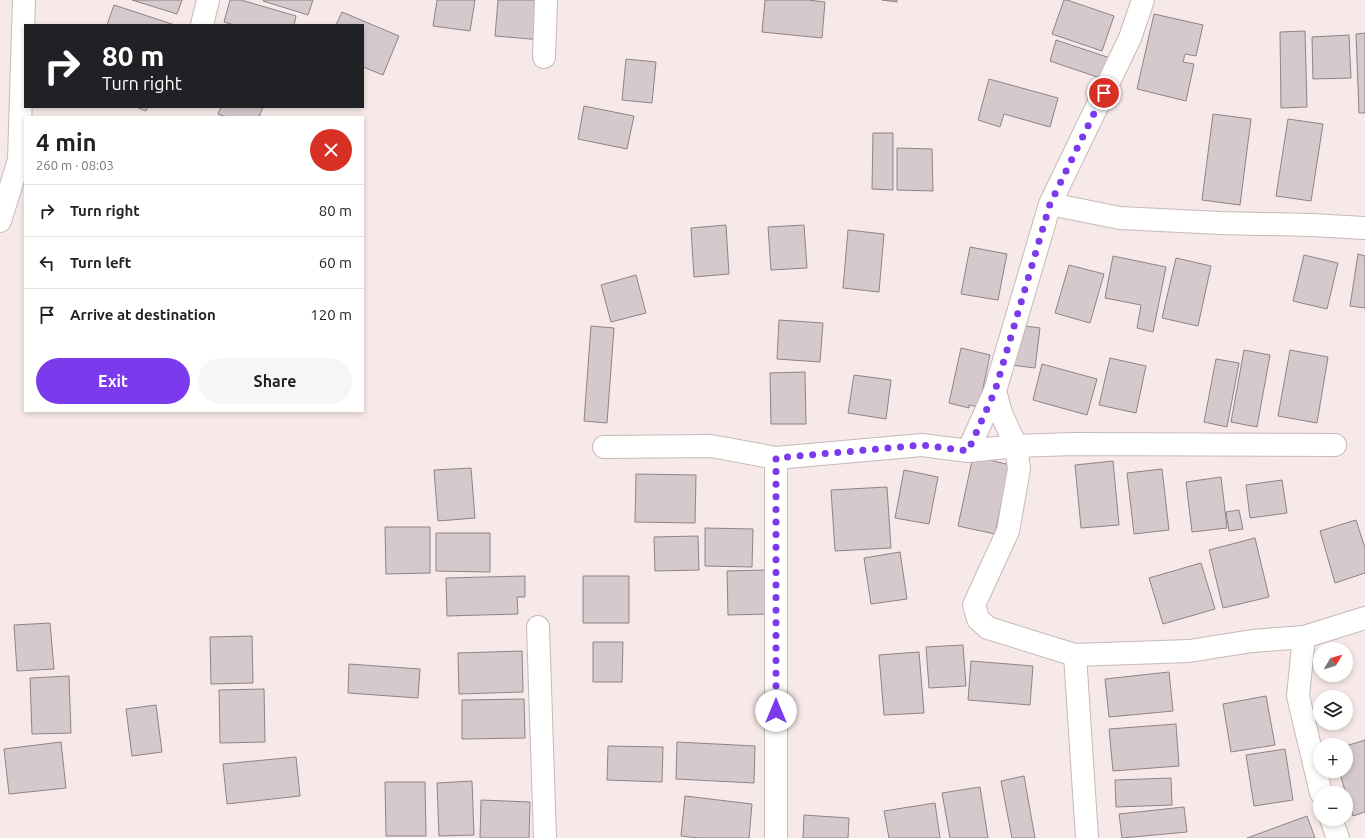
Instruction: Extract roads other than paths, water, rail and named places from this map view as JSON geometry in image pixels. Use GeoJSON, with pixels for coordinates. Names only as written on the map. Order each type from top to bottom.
{"type":"FeatureCollection","features":[{"type":"Feature","properties":{"kind":"street"},"geometry":{"type":"LineString","coordinates":[[0,221],[19,160],[24,0]]}},
{"type":"Feature","properties":{"kind":"street"},"geometry":{"type":"LineString","coordinates":[[202,24],[208,0]]}},
{"type":"Feature","properties":{"kind":"street"},"geometry":{"type":"LineString","coordinates":[[544,57],[546,0]]}},
{"type":"Feature","properties":{"kind":"street"},"geometry":{"type":"LineString","coordinates":[[968,451],[995,391],[1050,204],[1130,38],[1143,0]]}},
{"type":"Feature","properties":{"kind":"street"},"geometry":{"type":"LineString","coordinates":[[1050,204],[1120,218],[1365,228]]}},
{"type":"Feature","properties":{"kind":"street"},"geometry":{"type":"LineString","coordinates":[[995,391],[1001,413],[1016,446],[1020,469],[1008,531],[974,605],[978,618],[988,628],[1075,655],[1189,651],[1252,641],[1304,637],[1365,618]]}},
{"type":"Feature","properties":{"kind":"street"},"geometry":{"type":"LineString","coordinates":[[604,447],[711,446],[776,458],[922,445],[968,451],[1016,446],[1073,444],[1335,445]]}},
{"type":"Feature","properties":{"kind":"street"},"geometry":{"type":"LineString","coordinates":[[776,458],[776,838]]}},
{"type":"Feature","properties":{"kind":"street"},"geometry":{"type":"LineString","coordinates":[[538,627],[545,838]]}},
{"type":"Feature","properties":{"kind":"street"},"geometry":{"type":"LineString","coordinates":[[1304,637],[1298,696],[1319,786]]}},
{"type":"Feature","properties":{"kind":"street"},"geometry":{"type":"LineString","coordinates":[[1075,655],[1087,838]]}},
{"type":"Feature","properties":{"kind":"street"},"geometry":{"type":"LineString","coordinates":[[1334,826],[1338,838]]}}]}
